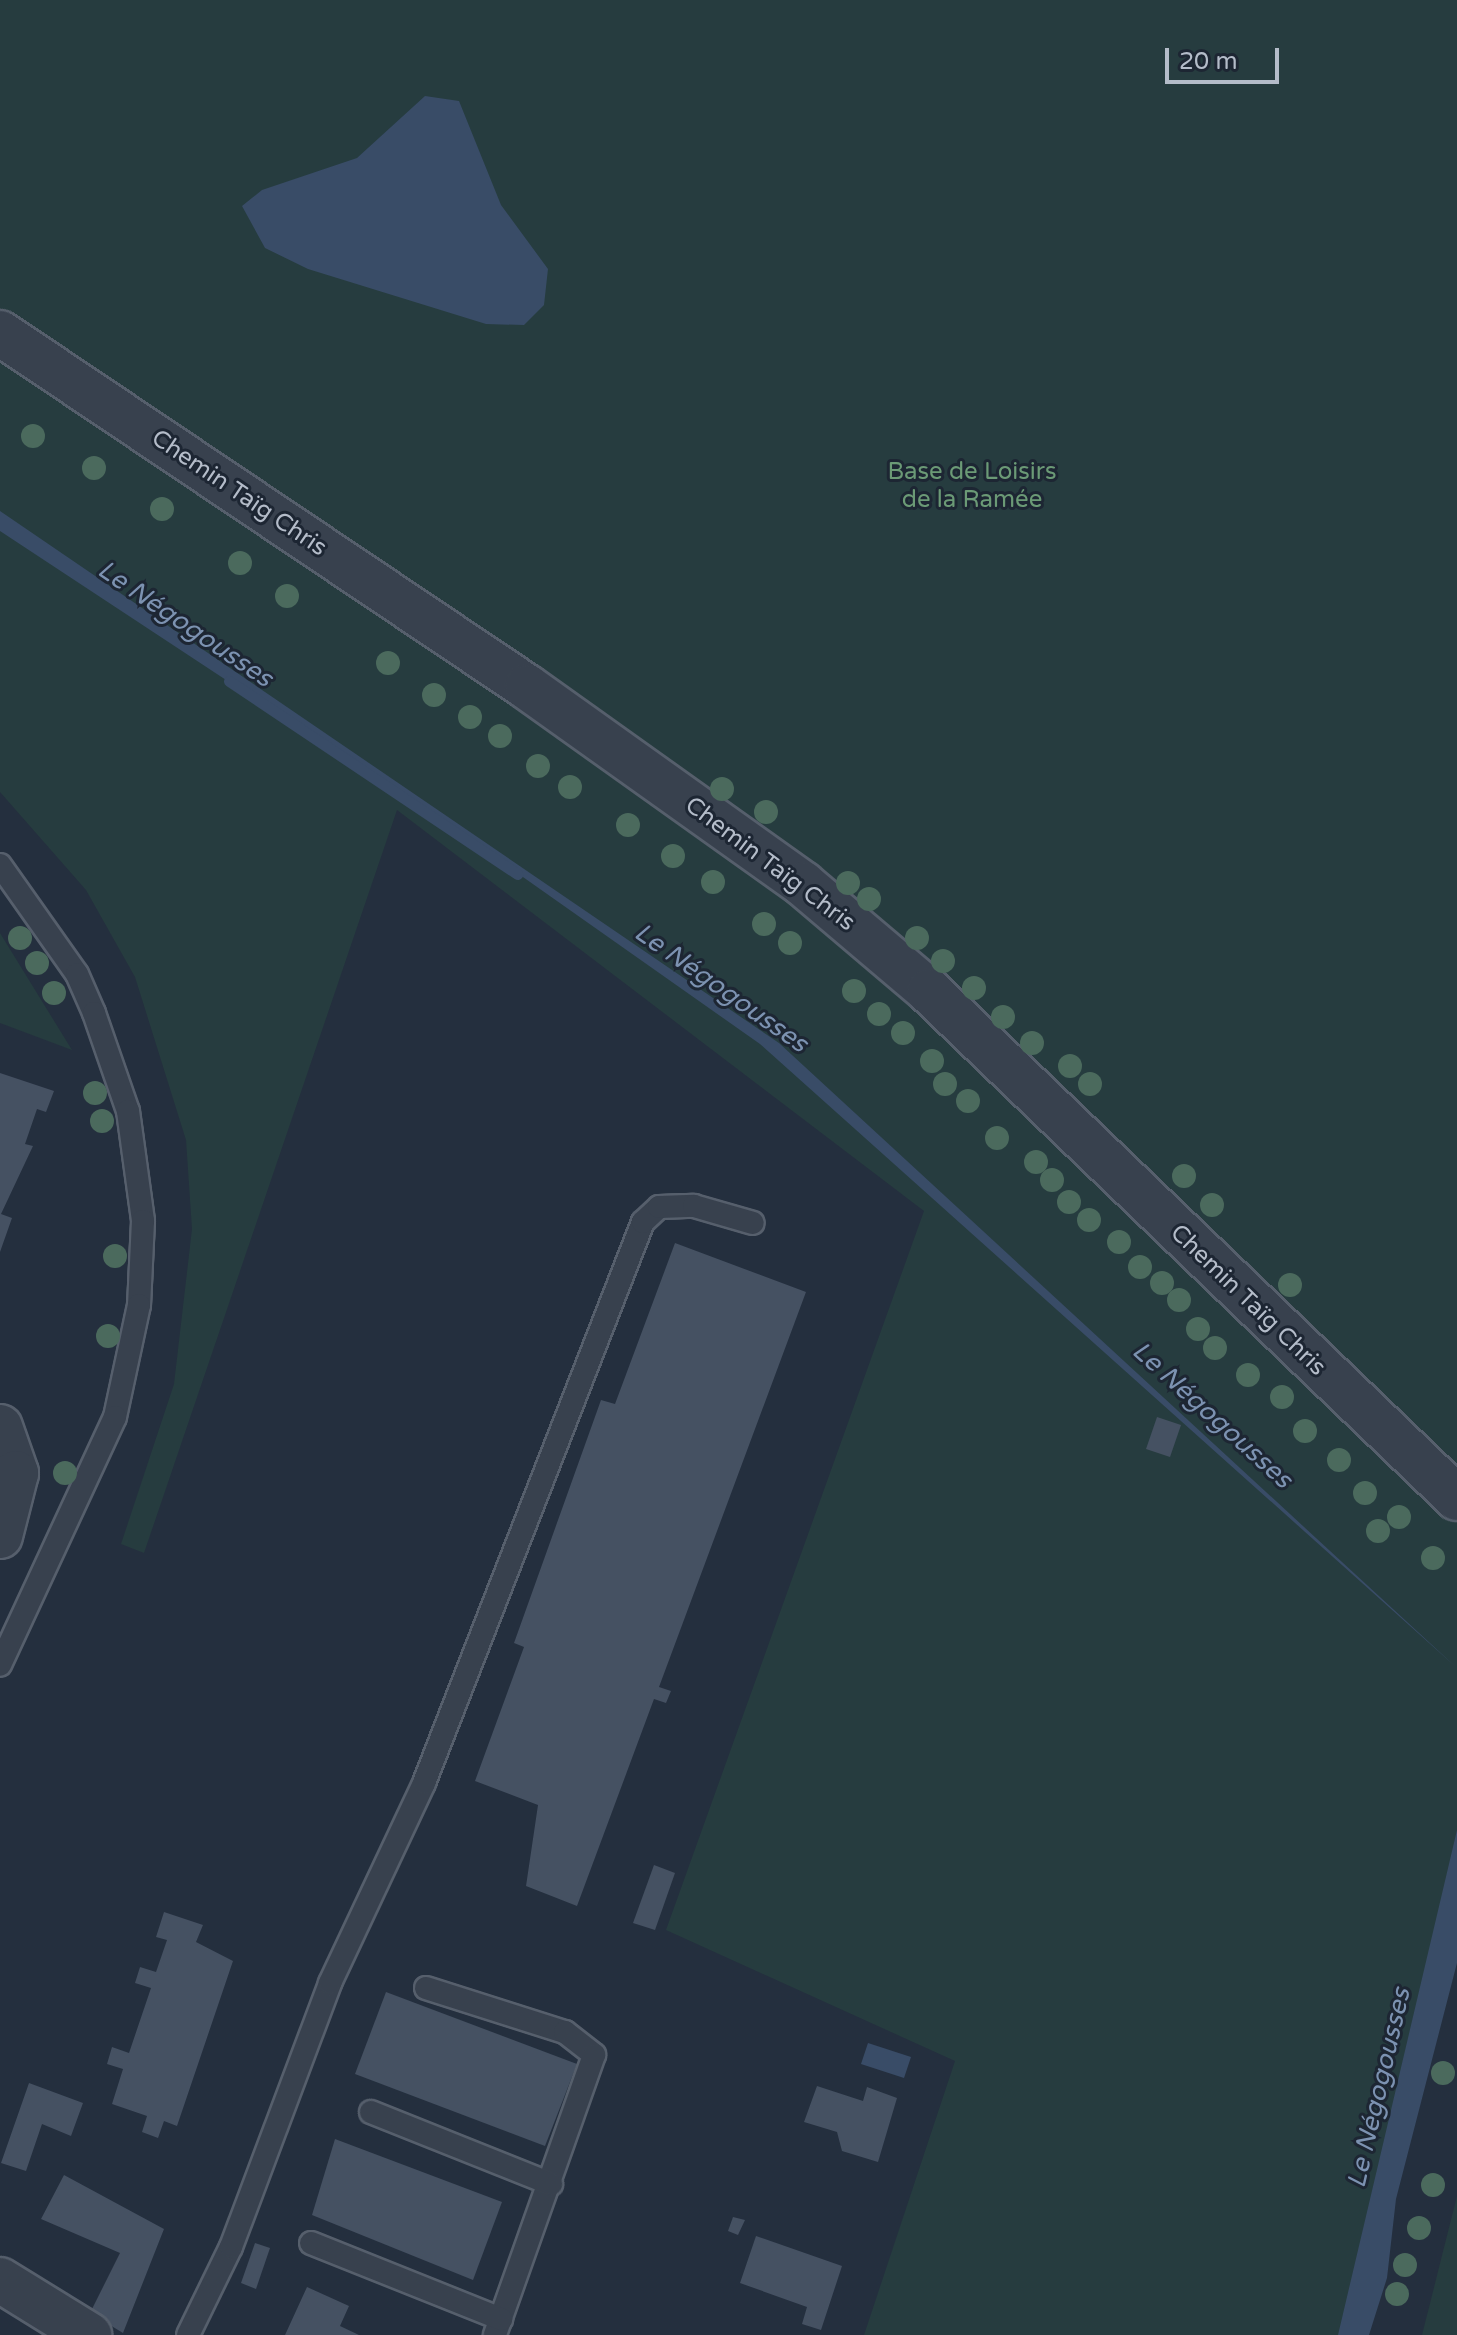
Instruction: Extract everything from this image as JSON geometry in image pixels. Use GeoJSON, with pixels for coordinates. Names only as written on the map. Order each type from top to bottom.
{"type":"FeatureCollection","features":[{"type":"Feature","properties":{"kind":"street","name":"Chemin Taïg Chris"},"geometry":{"type":"LineString","coordinates":[[0,333],[527,687],[803,884],[929,991],[1457,1498]]}},
{"type":"Feature","properties":{"kind":"street"},"geometry":{"type":"LineString","coordinates":[[0,1427],[16,1473],[0,1536]]}},
{"type":"Feature","properties":{"kind":"street"},"geometry":{"type":"LineString","coordinates":[[0,2280],[89,2335]]}},
{"type":"Feature","properties":{"kind":"lane"},"geometry":{"type":"LineString","coordinates":[[0,865],[77,974],[105,1041],[135,1146],[143,1249],[133,1349],[115,1417],[0,1665]]}},
{"type":"Feature","properties":{"kind":"lane"},"geometry":{"type":"LineString","coordinates":[[188,2335],[231,2247],[330,1983],[424,1783],[643,1222],[659,1207],[694,1206],[753,1223]]}},
{"type":"Feature","properties":{"kind":"lane"},"geometry":{"type":"LineString","coordinates":[[311,2243],[498,2327],[594,2071],[587,2044],[426,1988]]}},
{"type":"Feature","properties":{"kind":"lane"},"geometry":{"type":"LineString","coordinates":[[371,2112],[551,2184]]}},
{"type":"Feature","properties":{"kind":"green space","name":"Base de Loisirs de la Ramée"},"geometry":{"type":"Polygon","coordinates":[[[0,0],[1457,0],[1457,1844],[1339,2335],[864,2335],[955,2061],[666,1930],[924,1211],[397,810],[144,1553],[121,1544],[174,1384],[192,1229],[186,1140],[135,977],[86,890],[0,792],[0,0]]]}},
{"type":"Feature","properties":{"kind":"green space"},"geometry":{"type":"Polygon","coordinates":[[[0,933],[72,1050],[0,1023],[0,933]]]}},
{"type":"Feature","properties":{"kind":"green space"},"geometry":{"type":"Polygon","coordinates":[[[1457,2196],[1457,2335],[1422,2335],[1457,2196]]]}},
{"type":"Feature","properties":{"kind":"water"},"geometry":{"type":"Polygon","coordinates":[[[425,96],[459,101],[501,205],[548,269],[544,305],[524,325],[486,324],[308,269],[265,248],[242,206],[262,190],[357,158],[425,96]]]}},
{"type":"Feature","properties":{"kind":"water"},"geometry":{"type":"Polygon","coordinates":[[[0,511],[779,1043],[1457,1668],[760,1044],[493,856],[0,531],[0,511]]]}},
{"type":"Feature","properties":{"kind":"water"},"geometry":{"type":"Polygon","coordinates":[[[1457,1830],[1457,1963],[1396,2199],[1387,2278],[1369,2335],[1338,2335],[1457,1830]]]}},
{"type":"Feature","properties":{"kind":"water"},"geometry":{"type":"Polygon","coordinates":[[[868,2043],[911,2057],[904,2078],[861,2064],[868,2043]]]}},
{"type":"Feature","properties":{"kind":"building"},"geometry":{"type":"Polygon","coordinates":[[[0,1073],[54,1091],[46,1112],[37,1109],[25,1144],[33,1146],[1,1214],[12,1218],[0,1252],[0,1073]]]}},
{"type":"Feature","properties":{"kind":"building"},"geometry":{"type":"Polygon","coordinates":[[[675,1243],[806,1292],[659,1687],[671,1691],[666,1703],[654,1699],[577,1906],[526,1886],[538,1805],[475,1781],[524,1647],[514,1643],[601,1400],[615,1404],[675,1243]]]}},
{"type":"Feature","properties":{"kind":"building"},"geometry":{"type":"Polygon","coordinates":[[[1157,1417],[1181,1425],[1170,1457],[1146,1449],[1157,1417]]]}},
{"type":"Feature","properties":{"kind":"building"},"geometry":{"type":"Polygon","coordinates":[[[654,1865],[675,1873],[655,1930],[633,1923],[654,1865]]]}},
{"type":"Feature","properties":{"kind":"building"},"geometry":{"type":"Polygon","coordinates":[[[164,1912],[203,1925],[196,1942],[233,1961],[177,2126],[164,2121],[158,2138],[142,2132],[147,2116],[112,2104],[123,2069],[107,2064],[112,2047],[129,2053],[151,1988],[135,1983],[140,1967],[156,1972],[167,1940],[156,1937],[164,1912]]]}},
{"type":"Feature","properties":{"kind":"building"},"geometry":{"type":"Polygon","coordinates":[[[386,1992],[577,2064],[545,2146],[355,2074],[386,1992]]]}},
{"type":"Feature","properties":{"kind":"building"},"geometry":{"type":"Polygon","coordinates":[[[29,2083],[83,2103],[71,2136],[42,2124],[26,2171],[1,2163],[29,2083]]]}},
{"type":"Feature","properties":{"kind":"building"},"geometry":{"type":"Polygon","coordinates":[[[817,2086],[863,2101],[867,2087],[897,2098],[878,2162],[842,2151],[837,2132],[804,2122],[817,2086]]]}},
{"type":"Feature","properties":{"kind":"building"},"geometry":{"type":"Polygon","coordinates":[[[335,2139],[502,2202],[473,2280],[312,2215],[335,2139]]]}},
{"type":"Feature","properties":{"kind":"building"},"geometry":{"type":"Polygon","coordinates":[[[64,2175],[164,2229],[123,2333],[90,2313],[120,2253],[41,2219],[64,2175]]]}},
{"type":"Feature","properties":{"kind":"building"},"geometry":{"type":"Polygon","coordinates":[[[733,2217],[745,2220],[738,2235],[728,2231],[733,2217]]]}},
{"type":"Feature","properties":{"kind":"building"},"geometry":{"type":"Polygon","coordinates":[[[756,2236],[842,2266],[821,2330],[802,2324],[807,2307],[740,2283],[756,2236]]]}},
{"type":"Feature","properties":{"kind":"building"},"geometry":{"type":"Polygon","coordinates":[[[255,2243],[270,2248],[256,2289],[241,2283],[255,2243]]]}},
{"type":"Feature","properties":{"kind":"building"},"geometry":{"type":"Polygon","coordinates":[[[307,2287],[349,2306],[340,2326],[359,2335],[285,2335],[307,2287]]]}},
{"type":"Feature","properties":{"kind":"waterway","name":"Le Négogousses"},"geometry":{"type":"LineString","coordinates":[[229,681],[517,874]]}}]}
